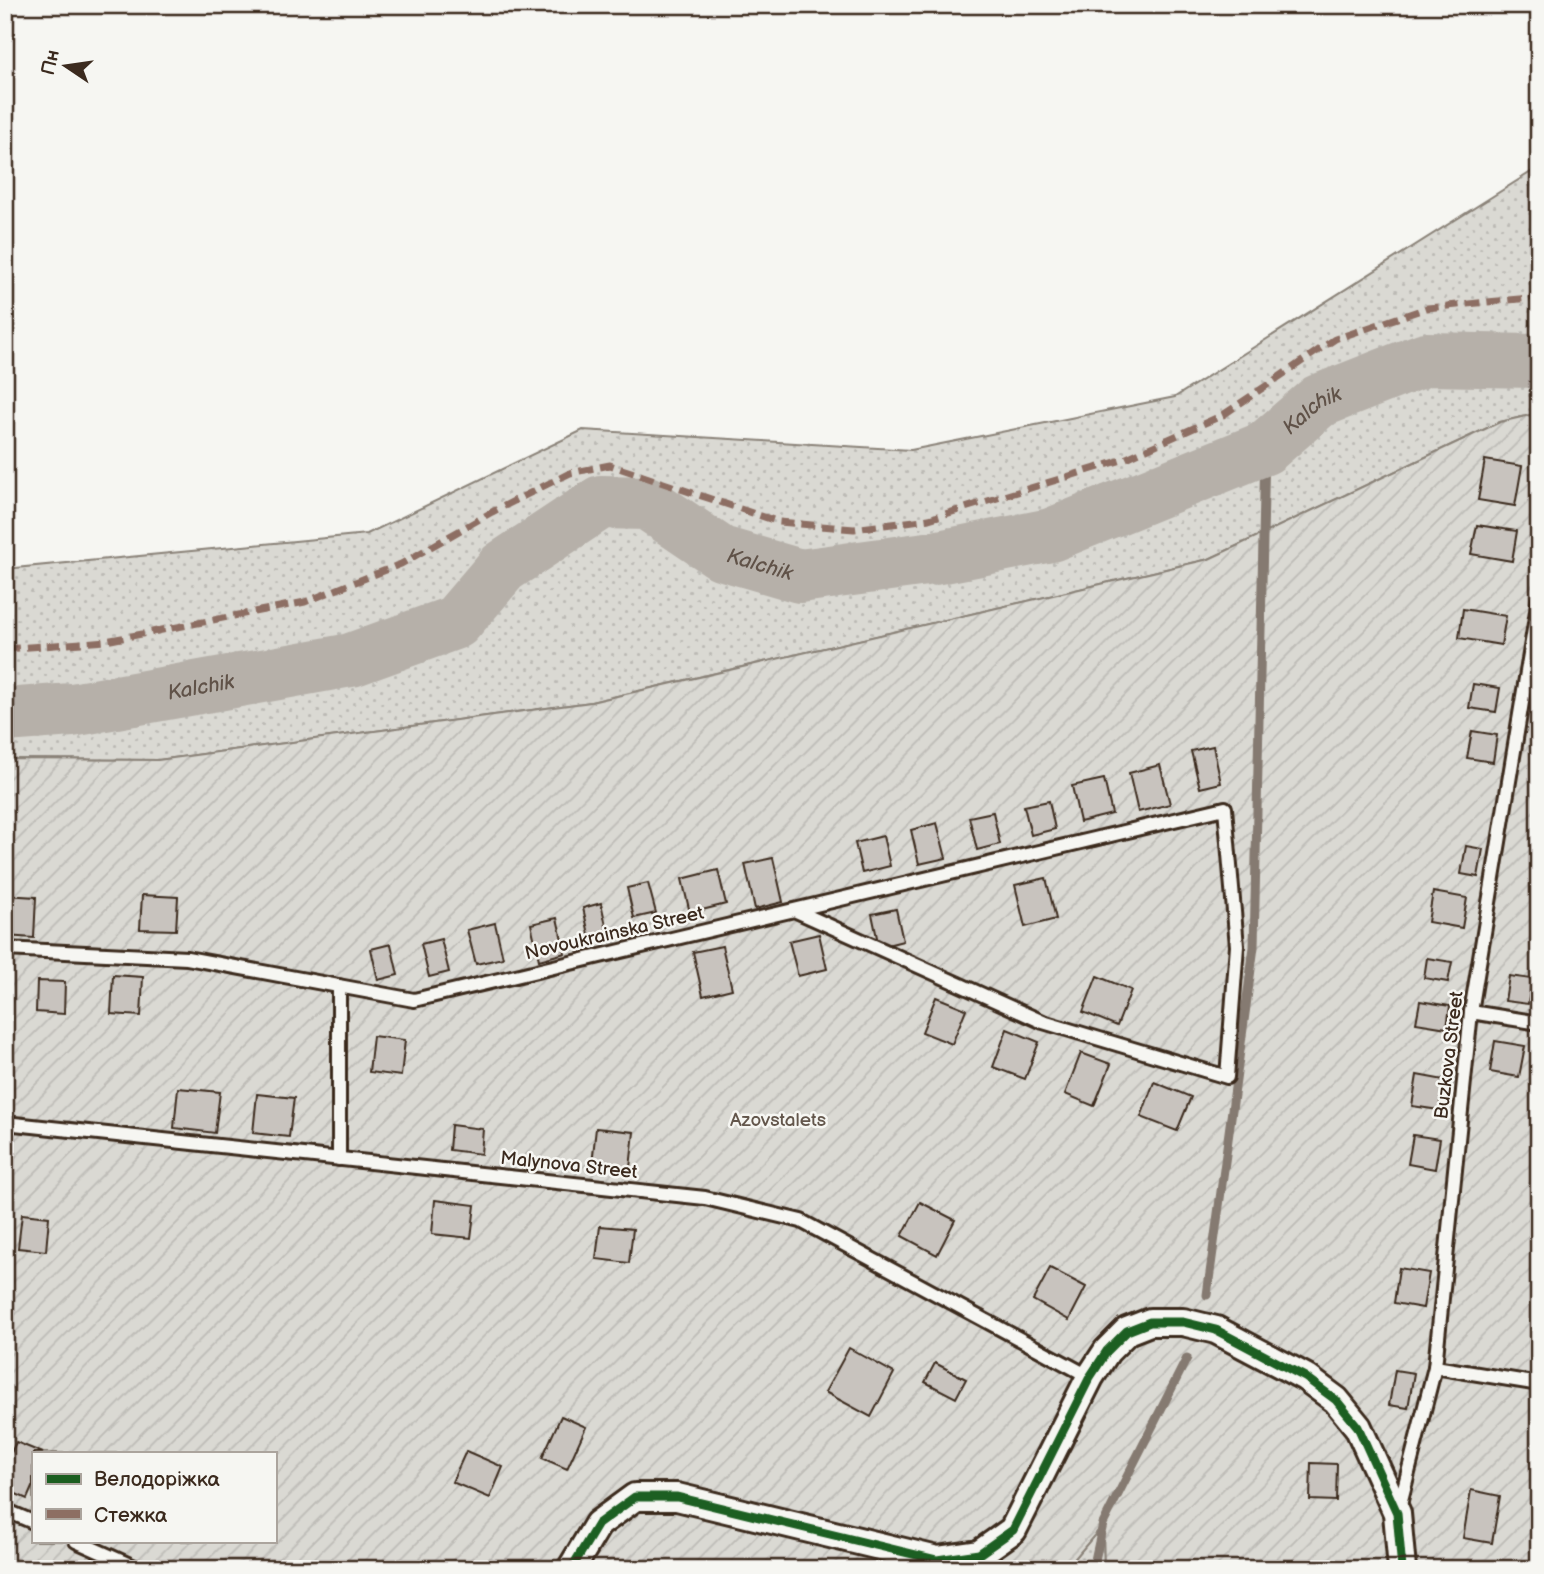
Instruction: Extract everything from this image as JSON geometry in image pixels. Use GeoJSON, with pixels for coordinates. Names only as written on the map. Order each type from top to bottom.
{"type":"FeatureCollection","features":[{"type":"Feature","properties":{"kind":"street"},"geometry":{"type":"LineString","coordinates":[[571,1569],[598,1524],[635,1497],[677,1497],[937,1560],[979,1555],[1013,1530],[1090,1377],[1107,1351],[1127,1331],[1150,1322],[1183,1322],[1216,1330],[1305,1377],[1336,1401],[1357,1427],[1397,1513],[1402,1569]]}},
{"type":"Feature","properties":{"kind":"lane","name":"Buzkova Street"},"geometry":{"type":"LineString","coordinates":[[1397,1513],[1434,1367],[1471,1012],[1534,668],[1539,599]]}},
{"type":"Feature","properties":{"kind":"lane","name":"Novoukrainska Street"},"geometry":{"type":"LineString","coordinates":[[5,949],[187,958],[414,1000],[794,910],[1225,808],[1237,946],[1227,1077],[1043,1022],[794,910]]}},
{"type":"Feature","properties":{"kind":"lane"},"geometry":{"type":"LineString","coordinates":[[339,986],[339,1159]]}},
{"type":"Feature","properties":{"kind":"lane"},"geometry":{"type":"LineString","coordinates":[[1471,1012],[1539,1023]]}},
{"type":"Feature","properties":{"kind":"lane","name":"Malynova Street"},"geometry":{"type":"LineString","coordinates":[[5,1123],[705,1199],[801,1221],[1090,1377]]}},
{"type":"Feature","properties":{"kind":"lane"},"geometry":{"type":"LineString","coordinates":[[1434,1367],[1539,1384]]}},
{"type":"Feature","properties":{"kind":"lane"},"geometry":{"type":"LineString","coordinates":[[5,1510],[32,1522]]}},
{"type":"Feature","properties":{"kind":"lane"},"geometry":{"type":"LineString","coordinates":[[78,1542],[139,1569]]}},
{"type":"Feature","properties":{"kind":"green space"},"geometry":{"type":"Polygon","coordinates":[[[1539,167],[1539,413],[1500,422],[1209,559],[591,702],[158,760],[5,759],[5,569],[367,534],[583,430],[911,450],[1175,397],[1539,167]]]}},
{"type":"Feature","properties":{"kind":"green space","name":"Azovstalets"},"geometry":{"type":"Polygon","coordinates":[[[1539,413],[1539,1569],[1104,1569],[1103,1525],[1066,1569],[5,1569],[5,759],[158,760],[591,702],[1209,559],[1500,422],[1539,413]]]}},
{"type":"Feature","properties":{"kind":"green space"},"geometry":{"type":"Polygon","coordinates":[[[1103,1524],[1104,1569],[1066,1569],[1103,1524]]]}},
{"type":"Feature","properties":{"kind":"building"},"geometry":{"type":"Polygon","coordinates":[[[1485,460],[1522,466],[1515,506],[1478,500],[1485,460]]]}},
{"type":"Feature","properties":{"kind":"building"},"geometry":{"type":"Polygon","coordinates":[[[1477,525],[1517,531],[1512,561],[1471,554],[1477,525]]]}},
{"type":"Feature","properties":{"kind":"building"},"geometry":{"type":"Polygon","coordinates":[[[1463,609],[1506,616],[1501,645],[1459,638],[1463,609]]]}},
{"type":"Feature","properties":{"kind":"building"},"geometry":{"type":"Polygon","coordinates":[[[1473,684],[1500,688],[1496,712],[1469,708],[1473,684]]]}},
{"type":"Feature","properties":{"kind":"building"},"geometry":{"type":"Polygon","coordinates":[[[1472,731],[1497,735],[1493,762],[1467,758],[1472,731]]]}},
{"type":"Feature","properties":{"kind":"building"},"geometry":{"type":"Polygon","coordinates":[[[1213,746],[1221,783],[1200,788],[1191,751],[1213,746]]]}},
{"type":"Feature","properties":{"kind":"building"},"geometry":{"type":"Polygon","coordinates":[[[1160,765],[1170,804],[1138,812],[1129,773],[1160,765]]]}},
{"type":"Feature","properties":{"kind":"building"},"geometry":{"type":"Polygon","coordinates":[[[1104,779],[1112,814],[1080,822],[1072,786],[1104,779]]]}},
{"type":"Feature","properties":{"kind":"building"},"geometry":{"type":"Polygon","coordinates":[[[1049,801],[1055,829],[1031,835],[1024,806],[1049,801]]]}},
{"type":"Feature","properties":{"kind":"building"},"geometry":{"type":"Polygon","coordinates":[[[993,812],[1000,844],[977,850],[969,817],[993,812]]]}},
{"type":"Feature","properties":{"kind":"building"},"geometry":{"type":"Polygon","coordinates":[[[937,823],[946,858],[919,864],[911,830],[937,823]]]}},
{"type":"Feature","properties":{"kind":"building"},"geometry":{"type":"Polygon","coordinates":[[[883,836],[890,866],[862,873],[855,843],[883,836]]]}},
{"type":"Feature","properties":{"kind":"building"},"geometry":{"type":"Polygon","coordinates":[[[1466,846],[1483,849],[1478,877],[1461,874],[1466,846]]]}},
{"type":"Feature","properties":{"kind":"building"},"geometry":{"type":"Polygon","coordinates":[[[773,858],[783,902],[755,909],[745,864],[773,858]]]}},
{"type":"Feature","properties":{"kind":"building"},"geometry":{"type":"Polygon","coordinates":[[[718,870],[726,904],[690,913],[682,879],[718,870]]]}},
{"type":"Feature","properties":{"kind":"building"},"geometry":{"type":"Polygon","coordinates":[[[1046,878],[1056,919],[1025,927],[1015,885],[1046,878]]]}},
{"type":"Feature","properties":{"kind":"building"},"geometry":{"type":"Polygon","coordinates":[[[648,883],[656,913],[634,918],[627,888],[648,883]]]}},
{"type":"Feature","properties":{"kind":"building"},"geometry":{"type":"Polygon","coordinates":[[[1433,892],[1467,898],[1462,928],[1428,922],[1433,892]]]}},
{"type":"Feature","properties":{"kind":"building"},"geometry":{"type":"Polygon","coordinates":[[[5,895],[36,897],[34,938],[5,936],[5,895]]]}},
{"type":"Feature","properties":{"kind":"building"},"geometry":{"type":"Polygon","coordinates":[[[142,895],[178,897],[176,930],[140,929],[142,895]]]}},
{"type":"Feature","properties":{"kind":"building"},"geometry":{"type":"Polygon","coordinates":[[[601,903],[609,939],[591,943],[583,908],[601,903]]]}},
{"type":"Feature","properties":{"kind":"building"},"geometry":{"type":"Polygon","coordinates":[[[896,909],[903,941],[879,947],[872,914],[896,909]]]}},
{"type":"Feature","properties":{"kind":"building"},"geometry":{"type":"Polygon","coordinates":[[[557,918],[565,953],[539,960],[531,924],[557,918]]]}},
{"type":"Feature","properties":{"kind":"building"},"geometry":{"type":"Polygon","coordinates":[[[495,923],[503,958],[476,964],[467,930],[495,923]]]}},
{"type":"Feature","properties":{"kind":"building"},"geometry":{"type":"Polygon","coordinates":[[[819,934],[827,969],[798,976],[789,941],[819,934]]]}},
{"type":"Feature","properties":{"kind":"building"},"geometry":{"type":"Polygon","coordinates":[[[441,939],[449,972],[429,977],[421,944],[441,939]]]}},
{"type":"Feature","properties":{"kind":"building"},"geometry":{"type":"Polygon","coordinates":[[[391,944],[398,975],[378,980],[371,949],[391,944]]]}},
{"type":"Feature","properties":{"kind":"building"},"geometry":{"type":"Polygon","coordinates":[[[722,946],[732,989],[703,996],[693,952],[722,946]]]}},
{"type":"Feature","properties":{"kind":"building"},"geometry":{"type":"Polygon","coordinates":[[[1427,958],[1452,962],[1448,982],[1424,978],[1427,958]]]}},
{"type":"Feature","properties":{"kind":"building"},"geometry":{"type":"Polygon","coordinates":[[[113,975],[143,977],[141,1016],[111,1014],[113,975]]]}},
{"type":"Feature","properties":{"kind":"building"},"geometry":{"type":"Polygon","coordinates":[[[1097,976],[1131,990],[1117,1026],[1083,1012],[1097,976]]]}},
{"type":"Feature","properties":{"kind":"building"},"geometry":{"type":"Polygon","coordinates":[[[1509,976],[1532,979],[1528,1004],[1505,1001],[1509,976]]]}},
{"type":"Feature","properties":{"kind":"building"},"geometry":{"type":"Polygon","coordinates":[[[37,981],[65,982],[64,1014],[36,1012],[37,981]]]}},
{"type":"Feature","properties":{"kind":"building"},"geometry":{"type":"Polygon","coordinates":[[[936,997],[966,1009],[952,1044],[922,1032],[936,997]]]}},
{"type":"Feature","properties":{"kind":"building"},"geometry":{"type":"Polygon","coordinates":[[[1420,1001],[1450,1006],[1447,1028],[1416,1023],[1420,1001]]]}},
{"type":"Feature","properties":{"kind":"building"},"geometry":{"type":"Polygon","coordinates":[[[1007,1029],[1039,1042],[1025,1079],[993,1067],[1007,1029]]]}},
{"type":"Feature","properties":{"kind":"building"},"geometry":{"type":"Polygon","coordinates":[[[373,1036],[405,1040],[401,1076],[369,1072],[373,1036]]]}},
{"type":"Feature","properties":{"kind":"building"},"geometry":{"type":"Polygon","coordinates":[[[1495,1041],[1525,1046],[1519,1077],[1490,1072],[1495,1041]]]}},
{"type":"Feature","properties":{"kind":"building"},"geometry":{"type":"Polygon","coordinates":[[[1081,1053],[1111,1064],[1094,1106],[1065,1094],[1081,1053]]]}},
{"type":"Feature","properties":{"kind":"building"},"geometry":{"type":"Polygon","coordinates":[[[1417,1075],[1444,1080],[1439,1110],[1412,1106],[1417,1075]]]}},
{"type":"Feature","properties":{"kind":"building"},"geometry":{"type":"Polygon","coordinates":[[[1154,1082],[1191,1097],[1177,1131],[1141,1117],[1154,1082]]]}},
{"type":"Feature","properties":{"kind":"building"},"geometry":{"type":"Polygon","coordinates":[[[178,1088],[220,1092],[215,1133],[174,1128],[178,1088]]]}},
{"type":"Feature","properties":{"kind":"building"},"geometry":{"type":"Polygon","coordinates":[[[257,1094],[294,1098],[289,1137],[253,1133],[257,1094]]]}},
{"type":"Feature","properties":{"kind":"building"},"geometry":{"type":"Polygon","coordinates":[[[451,1125],[483,1129],[481,1154],[449,1150],[451,1125]]]}},
{"type":"Feature","properties":{"kind":"building"},"geometry":{"type":"Polygon","coordinates":[[[596,1128],[634,1132],[630,1168],[592,1164],[596,1128]]]}},
{"type":"Feature","properties":{"kind":"building"},"geometry":{"type":"Polygon","coordinates":[[[1413,1135],[1440,1139],[1435,1169],[1408,1164],[1413,1135]]]}},
{"type":"Feature","properties":{"kind":"building"},"geometry":{"type":"Polygon","coordinates":[[[435,1200],[475,1205],[471,1238],[432,1234],[435,1200]]]}},
{"type":"Feature","properties":{"kind":"building"},"geometry":{"type":"Polygon","coordinates":[[[920,1202],[955,1220],[937,1255],[902,1236],[920,1202]]]}},
{"type":"Feature","properties":{"kind":"building"},"geometry":{"type":"Polygon","coordinates":[[[22,1214],[49,1217],[46,1251],[18,1248],[22,1214]]]}},
{"type":"Feature","properties":{"kind":"building"},"geometry":{"type":"Polygon","coordinates":[[[600,1226],[633,1229],[629,1263],[596,1259],[600,1226]]]}},
{"type":"Feature","properties":{"kind":"building"},"geometry":{"type":"Polygon","coordinates":[[[1050,1268],[1086,1287],[1069,1320],[1033,1300],[1050,1268]]]}},
{"type":"Feature","properties":{"kind":"building"},"geometry":{"type":"Polygon","coordinates":[[[1399,1268],[1429,1273],[1423,1308],[1394,1303],[1399,1268]]]}},
{"type":"Feature","properties":{"kind":"building"},"geometry":{"type":"Polygon","coordinates":[[[849,1348],[894,1373],[871,1417],[825,1392],[849,1348]]]}},
{"type":"Feature","properties":{"kind":"building"},"geometry":{"type":"Polygon","coordinates":[[[935,1363],[966,1379],[956,1398],[925,1382],[935,1363]]]}},
{"type":"Feature","properties":{"kind":"building"},"geometry":{"type":"Polygon","coordinates":[[[1395,1370],[1414,1373],[1408,1408],[1389,1405],[1395,1370]]]}},
{"type":"Feature","properties":{"kind":"building"},"geometry":{"type":"Polygon","coordinates":[[[561,1416],[586,1427],[567,1469],[542,1458],[561,1416]]]}},
{"type":"Feature","properties":{"kind":"building"},"geometry":{"type":"Polygon","coordinates":[[[16,1442],[41,1452],[32,1452],[32,1487],[27,1499],[5,1489],[5,1466],[16,1442]]]}},
{"type":"Feature","properties":{"kind":"building"},"geometry":{"type":"Polygon","coordinates":[[[466,1451],[503,1467],[490,1498],[452,1482],[466,1451]]]}},
{"type":"Feature","properties":{"kind":"building"},"geometry":{"type":"Polygon","coordinates":[[[1311,1463],[1337,1464],[1336,1501],[1310,1500],[1311,1463]]]}},
{"type":"Feature","properties":{"kind":"building"},"geometry":{"type":"Polygon","coordinates":[[[1471,1490],[1500,1496],[1492,1543],[1463,1538],[1471,1490]]]}},
{"type":"Feature","properties":{"kind":"waterway","name":"Kalchik"},"geometry":{"type":"LineString","coordinates":[[5,715],[72,710],[351,660],[456,622],[503,567],[601,502],[647,503],[721,553],[800,576],[934,558],[1051,535],[1265,448],[1319,401],[1426,359],[1539,361]]}},
{"type":"Feature","properties":{"kind":"waterway"},"geometry":{"type":"LineString","coordinates":[[1207,1295],[1254,947],[1265,448]]}},
{"type":"Feature","properties":{"kind":"waterway"},"geometry":{"type":"LineString","coordinates":[[1093,1569],[1103,1524],[1187,1358]]}},
{"type":"Feature","properties":{"kind":"marked path"},"geometry":{"type":"LineString","coordinates":[[5,649],[106,641],[305,602],[401,564],[492,512],[570,473],[610,465],[779,522],[854,529],[929,519],[1122,460],[1223,415],[1335,339],[1427,308],[1539,297]]}},
{"type":"Feature","properties":{"kind":"cycle path"},"geometry":{"type":"LineString","coordinates":[[571,1569],[598,1524],[635,1497],[677,1497],[937,1560],[979,1554],[1013,1530],[1090,1377],[1107,1351],[1127,1331],[1150,1322],[1183,1322],[1216,1330],[1305,1377],[1336,1400],[1358,1427],[1397,1513],[1402,1569]]}}]}
